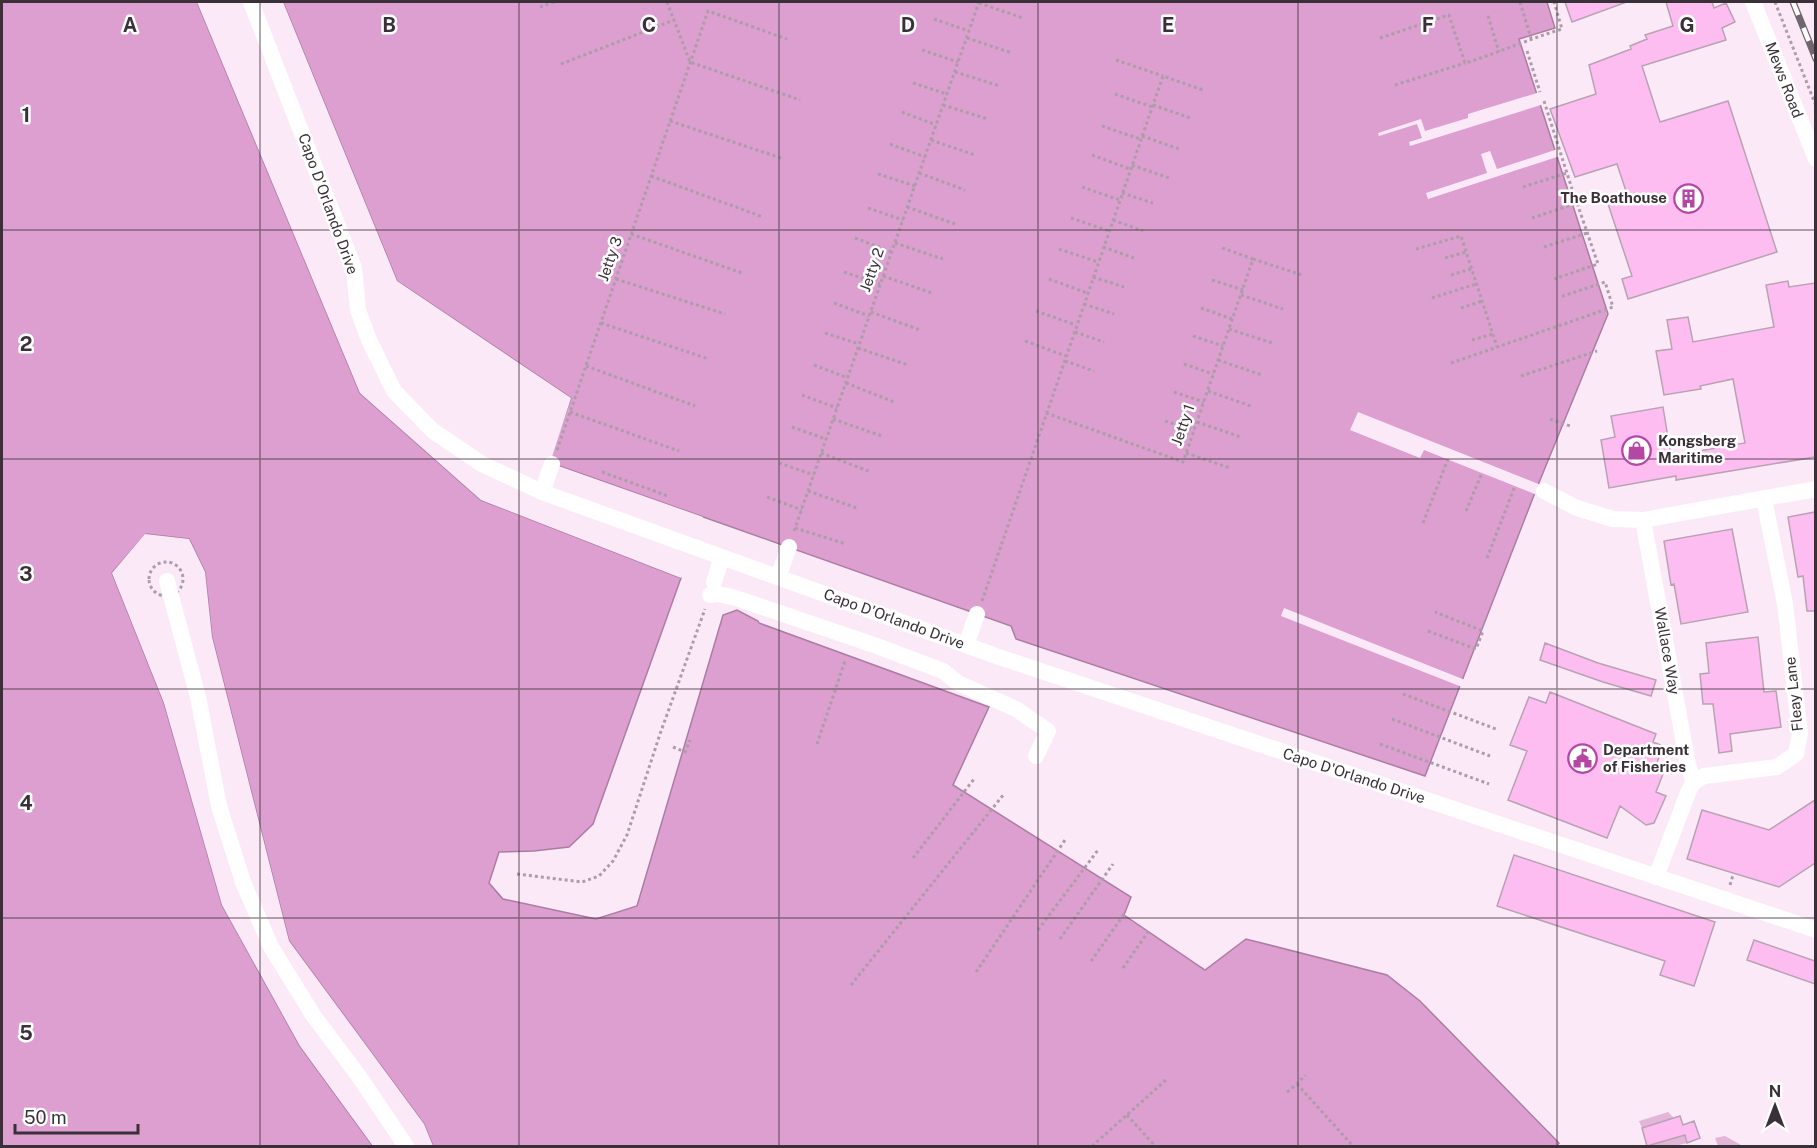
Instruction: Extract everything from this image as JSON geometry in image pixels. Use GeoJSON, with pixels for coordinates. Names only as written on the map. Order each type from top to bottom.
{"type":"FeatureCollection","features":[{"type":"Feature","properties":{"kind":"street","name":"Capo D'Orlando Drive"},"geometry":{"type":"LineString","coordinates":[[251,2],[354,268],[358,310],[369,340],[394,391],[433,431],[482,464],[542,492],[966,645],[1815,930]]}},
{"type":"Feature","properties":{"kind":"street","name":"Mews Road"},"geometry":{"type":"LineString","coordinates":[[1754,2],[1815,159]]}},
{"type":"Feature","properties":{"kind":"street"},"geometry":{"type":"LineString","coordinates":[[542,492],[552,464]]}},
{"type":"Feature","properties":{"kind":"street"},"geometry":{"type":"LineString","coordinates":[[1544,491],[1577,508],[1613,519],[1643,520],[1815,489]]}},
{"type":"Feature","properties":{"kind":"street","name":"Fleay Lane"},"geometry":{"type":"LineString","coordinates":[[1694,782],[1704,776],[1718,773],[1777,767],[1796,754],[1800,734],[1785,604],[1764,498]]}},
{"type":"Feature","properties":{"kind":"street","name":"Wallace Way"},"geometry":{"type":"LineString","coordinates":[[1643,520],[1688,765],[1694,782]]}},
{"type":"Feature","properties":{"kind":"street"},"geometry":{"type":"LineString","coordinates":[[778,577],[789,547]]}},
{"type":"Feature","properties":{"kind":"street"},"geometry":{"type":"LineString","coordinates":[[722,557],[712,588],[718,594],[877,646],[942,671],[958,683],[1016,709],[1048,731],[1036,756]]}},
{"type":"Feature","properties":{"kind":"street"},"geometry":{"type":"LineString","coordinates":[[167,581],[198,696],[219,806],[243,882],[271,947],[307,1006],[358,1075],[406,1146]]}},
{"type":"Feature","properties":{"kind":"street"},"geometry":{"type":"LineString","coordinates":[[966,645],[977,614]]}},
{"type":"Feature","properties":{"kind":"street"},"geometry":{"type":"LineString","coordinates":[[1656,877],[1694,782]]}},
{"type":"Feature","properties":{"kind":"path"},"geometry":{"type":"LineString","coordinates":[[540,7],[554,2]]}},
{"type":"Feature","properties":{"kind":"path"},"geometry":{"type":"LineString","coordinates":[[667,2],[690,62],[800,100]]}},
{"type":"Feature","properties":{"kind":"path"},"geometry":{"type":"LineString","coordinates":[[979,2],[1023,18]]}},
{"type":"Feature","properties":{"kind":"path","name":"Jetty 2"},"geometry":{"type":"LineString","coordinates":[[789,547],[979,2]]}},
{"type":"Feature","properties":{"kind":"path"},"geometry":{"type":"LineString","coordinates":[[1520,2],[1531,38]]}},
{"type":"Feature","properties":{"kind":"path"},"geometry":{"type":"LineString","coordinates":[[1395,85],[1562,29],[1554,2]]}},
{"type":"Feature","properties":{"kind":"path"},"geometry":{"type":"LineString","coordinates":[[1775,2],[1815,106]]}},
{"type":"Feature","properties":{"kind":"path","name":"Jetty 3"},"geometry":{"type":"LineString","coordinates":[[552,464],[708,11],[787,39]]}},
{"type":"Feature","properties":{"kind":"path"},"geometry":{"type":"LineString","coordinates":[[1380,38],[1449,15],[1465,63]]}},
{"type":"Feature","properties":{"kind":"path"},"geometry":{"type":"LineString","coordinates":[[1488,16],[1499,52]]}},
{"type":"Feature","properties":{"kind":"path"},"geometry":{"type":"LineString","coordinates":[[934,19],[969,31]]}},
{"type":"Feature","properties":{"kind":"path"},"geometry":{"type":"LineString","coordinates":[[561,64],[674,20]]}},
{"type":"Feature","properties":{"kind":"path"},"geometry":{"type":"LineString","coordinates":[[966,38],[1012,53]]}},
{"type":"Feature","properties":{"kind":"path"},"geometry":{"type":"LineString","coordinates":[[922,50],[958,62]]}},
{"type":"Feature","properties":{"kind":"path"},"geometry":{"type":"LineString","coordinates":[[1527,51],[1540,92]]}},
{"type":"Feature","properties":{"kind":"path"},"geometry":{"type":"LineString","coordinates":[[1116,60],[1203,90]]}},
{"type":"Feature","properties":{"kind":"path"},"geometry":{"type":"LineString","coordinates":[[955,72],[1000,86]]}},
{"type":"Feature","properties":{"kind":"path"},"geometry":{"type":"LineString","coordinates":[[977,614],[1163,76]]}},
{"type":"Feature","properties":{"kind":"path"},"geometry":{"type":"LineString","coordinates":[[913,83],[947,94]]}},
{"type":"Feature","properties":{"kind":"path"},"geometry":{"type":"LineString","coordinates":[[1115,93],[1190,118]]}},
{"type":"Feature","properties":{"kind":"path"},"geometry":{"type":"LineString","coordinates":[[1545,101],[1572,189]]}},
{"type":"Feature","properties":{"kind":"path"},"geometry":{"type":"LineString","coordinates":[[943,105],[988,120]]}},
{"type":"Feature","properties":{"kind":"path"},"geometry":{"type":"LineString","coordinates":[[902,112],[936,125]]}},
{"type":"Feature","properties":{"kind":"path"},"geometry":{"type":"LineString","coordinates":[[670,121],[784,159]]}},
{"type":"Feature","properties":{"kind":"path"},"geometry":{"type":"LineString","coordinates":[[1102,126],[1179,149]]}},
{"type":"Feature","properties":{"kind":"path"},"geometry":{"type":"LineString","coordinates":[[931,140],[975,155]]}},
{"type":"Feature","properties":{"kind":"path"},"geometry":{"type":"LineString","coordinates":[[890,144],[925,157]]}},
{"type":"Feature","properties":{"kind":"path"},"geometry":{"type":"LineString","coordinates":[[1092,155],[1169,178]]}},
{"type":"Feature","properties":{"kind":"path"},"geometry":{"type":"LineString","coordinates":[[919,173],[965,190]]}},
{"type":"Feature","properties":{"kind":"path"},"geometry":{"type":"LineString","coordinates":[[1523,187],[1567,173]]}},
{"type":"Feature","properties":{"kind":"path"},"geometry":{"type":"LineString","coordinates":[[879,174],[915,186]]}},
{"type":"Feature","properties":{"kind":"path"},"geometry":{"type":"LineString","coordinates":[[651,176],[763,217]]}},
{"type":"Feature","properties":{"kind":"path"},"geometry":{"type":"LineString","coordinates":[[1082,187],[1120,200]]}},
{"type":"Feature","properties":{"kind":"path"},"geometry":{"type":"LineString","coordinates":[[1122,193],[1153,203]]}},
{"type":"Feature","properties":{"kind":"path"},"geometry":{"type":"LineString","coordinates":[[1532,218],[1577,203],[1598,264],[1554,279]]}},
{"type":"Feature","properties":{"kind":"path"},"geometry":{"type":"LineString","coordinates":[[907,207],[955,224]]}},
{"type":"Feature","properties":{"kind":"path"},"geometry":{"type":"LineString","coordinates":[[868,208],[903,220]]}},
{"type":"Feature","properties":{"kind":"path"},"geometry":{"type":"LineString","coordinates":[[1071,218],[1109,231]]}},
{"type":"Feature","properties":{"kind":"path"},"geometry":{"type":"LineString","coordinates":[[1113,220],[1143,231]]}},
{"type":"Feature","properties":{"kind":"path"},"geometry":{"type":"LineString","coordinates":[[1544,247],[1587,233]]}},
{"type":"Feature","properties":{"kind":"path"},"geometry":{"type":"LineString","coordinates":[[631,234],[742,273]]}},
{"type":"Feature","properties":{"kind":"path"},"geometry":{"type":"LineString","coordinates":[[1416,249],[1461,236],[1497,347]]}},
{"type":"Feature","properties":{"kind":"path"},"geometry":{"type":"LineString","coordinates":[[855,238],[892,252]]}},
{"type":"Feature","properties":{"kind":"path"},"geometry":{"type":"LineString","coordinates":[[895,243],[944,259]]}},
{"type":"Feature","properties":{"kind":"path"},"geometry":{"type":"LineString","coordinates":[[1103,247],[1134,258]]}},
{"type":"Feature","properties":{"kind":"path"},"geometry":{"type":"LineString","coordinates":[[1220,248],[1302,275]]}},
{"type":"Feature","properties":{"kind":"path"},"geometry":{"type":"LineString","coordinates":[[1059,249],[1098,262]]}},
{"type":"Feature","properties":{"kind":"path"},"geometry":{"type":"LineString","coordinates":[[1445,258],[1466,252]]}},
{"type":"Feature","properties":{"kind":"path","name":"Jetty 1"},"geometry":{"type":"LineString","coordinates":[[1046,413],[1183,462],[1253,259]]}},
{"type":"Feature","properties":{"kind":"path"},"geometry":{"type":"LineString","coordinates":[[1451,275],[1471,268]]}},
{"type":"Feature","properties":{"kind":"path"},"geometry":{"type":"LineString","coordinates":[[844,272],[880,284]]}},
{"type":"Feature","properties":{"kind":"path"},"geometry":{"type":"LineString","coordinates":[[883,276],[932,293]]}},
{"type":"Feature","properties":{"kind":"path"},"geometry":{"type":"LineString","coordinates":[[1093,277],[1124,287]]}},
{"type":"Feature","properties":{"kind":"path"},"geometry":{"type":"LineString","coordinates":[[616,279],[725,314]]}},
{"type":"Feature","properties":{"kind":"path"},"geometry":{"type":"LineString","coordinates":[[1049,279],[1087,293]]}},
{"type":"Feature","properties":{"kind":"path"},"geometry":{"type":"LineString","coordinates":[[1212,280],[1243,290]]}},
{"type":"Feature","properties":{"kind":"path"},"geometry":{"type":"LineString","coordinates":[[1451,363],[1613,307],[1605,282],[1560,297]]}},
{"type":"Feature","properties":{"kind":"path"},"geometry":{"type":"LineString","coordinates":[[1432,298],[1476,284]]}},
{"type":"Feature","properties":{"kind":"path"},"geometry":{"type":"LineString","coordinates":[[1241,295],[1283,309]]}},
{"type":"Feature","properties":{"kind":"path"},"geometry":{"type":"LineString","coordinates":[[1461,308],[1482,301]]}},
{"type":"Feature","properties":{"kind":"path"},"geometry":{"type":"LineString","coordinates":[[834,303],[920,330]]}},
{"type":"Feature","properties":{"kind":"path"},"geometry":{"type":"LineString","coordinates":[[1084,304],[1114,314]]}},
{"type":"Feature","properties":{"kind":"path"},"geometry":{"type":"LineString","coordinates":[[1202,308],[1232,319]]}},
{"type":"Feature","properties":{"kind":"path"},"geometry":{"type":"LineString","coordinates":[[1036,311],[1076,325]]}},
{"type":"Feature","properties":{"kind":"path"},"geometry":{"type":"LineString","coordinates":[[601,323],[709,359]]}},
{"type":"Feature","properties":{"kind":"path"},"geometry":{"type":"LineString","coordinates":[[1229,329],[1272,343]]}},
{"type":"Feature","properties":{"kind":"path"},"geometry":{"type":"LineString","coordinates":[[1074,332],[1104,342]]}},
{"type":"Feature","properties":{"kind":"path"},"geometry":{"type":"LineString","coordinates":[[825,333],[908,365]]}},
{"type":"Feature","properties":{"kind":"path"},"geometry":{"type":"LineString","coordinates":[[1472,340],[1492,334]]}},
{"type":"Feature","properties":{"kind":"path"},"geometry":{"type":"LineString","coordinates":[[1193,336],[1223,346]]}},
{"type":"Feature","properties":{"kind":"path"},"geometry":{"type":"LineString","coordinates":[[1025,341],[1094,371]]}},
{"type":"Feature","properties":{"kind":"path"},"geometry":{"type":"LineString","coordinates":[[1521,376],[1597,351]]}},
{"type":"Feature","properties":{"kind":"path"},"geometry":{"type":"LineString","coordinates":[[1218,360],[1262,375]]}},
{"type":"Feature","properties":{"kind":"path"},"geometry":{"type":"LineString","coordinates":[[1184,364],[1213,374]]}},
{"type":"Feature","properties":{"kind":"path"},"geometry":{"type":"LineString","coordinates":[[814,365],[848,378]]}},
{"type":"Feature","properties":{"kind":"path"},"geometry":{"type":"LineString","coordinates":[[586,366],[695,406]]}},
{"type":"Feature","properties":{"kind":"path"},"geometry":{"type":"LineString","coordinates":[[846,383],[894,402]]}},
{"type":"Feature","properties":{"kind":"path"},"geometry":{"type":"LineString","coordinates":[[1208,391],[1251,406]]}},
{"type":"Feature","properties":{"kind":"path"},"geometry":{"type":"LineString","coordinates":[[1174,392],[1204,402]]}},
{"type":"Feature","properties":{"kind":"path"},"geometry":{"type":"LineString","coordinates":[[802,395],[837,408]]}},
{"type":"Feature","properties":{"kind":"path"},"geometry":{"type":"LineString","coordinates":[[570,412],[679,451]]}},
{"type":"Feature","properties":{"kind":"path"},"geometry":{"type":"LineString","coordinates":[[833,419],[882,436]]}},
{"type":"Feature","properties":{"kind":"path"},"geometry":{"type":"LineString","coordinates":[[1550,419],[1570,426]]}},
{"type":"Feature","properties":{"kind":"path"},"geometry":{"type":"LineString","coordinates":[[1165,421],[1194,430]]}},
{"type":"Feature","properties":{"kind":"path"},"geometry":{"type":"LineString","coordinates":[[1197,422],[1241,437]]}},
{"type":"Feature","properties":{"kind":"path"},"geometry":{"type":"LineString","coordinates":[[792,427],[826,440]]}},
{"type":"Feature","properties":{"kind":"path"},"geometry":{"type":"LineString","coordinates":[[821,453],[872,472]]}},
{"type":"Feature","properties":{"kind":"path"},"geometry":{"type":"LineString","coordinates":[[1186,453],[1230,468]]}},
{"type":"Feature","properties":{"kind":"path"},"geometry":{"type":"LineString","coordinates":[[1423,523],[1448,459]]}},
{"type":"Feature","properties":{"kind":"path"},"geometry":{"type":"LineString","coordinates":[[779,463],[814,475]]}},
{"type":"Feature","properties":{"kind":"path"},"geometry":{"type":"LineString","coordinates":[[602,472],[668,495]]}},
{"type":"Feature","properties":{"kind":"path"},"geometry":{"type":"LineString","coordinates":[[1466,511],[1482,473]]}},
{"type":"Feature","properties":{"kind":"path"},"geometry":{"type":"LineString","coordinates":[[1487,558],[1515,486]]}},
{"type":"Feature","properties":{"kind":"path"},"geometry":{"type":"LineString","coordinates":[[808,491],[857,508]]}},
{"type":"Feature","properties":{"kind":"path"},"geometry":{"type":"LineString","coordinates":[[767,497],[802,510]]}},
{"type":"Feature","properties":{"kind":"path"},"geometry":{"type":"LineString","coordinates":[[795,528],[846,544]]}},
{"type":"Feature","properties":{"kind":"path"},"geometry":{"type":"LineString","coordinates":[[517,874],[582,882],[598,876],[613,861],[627,835],[712,588]]}},
{"type":"Feature","properties":{"kind":"path"},"geometry":{"type":"LineString","coordinates":[[1428,631],[1476,650],[1484,631],[1435,612]]}},
{"type":"Feature","properties":{"kind":"path"},"geometry":{"type":"LineString","coordinates":[[817,744],[845,661]]}},
{"type":"Feature","properties":{"kind":"path"},"geometry":{"type":"LineString","coordinates":[[1403,694],[1496,729]]}},
{"type":"Feature","properties":{"kind":"path"},"geometry":{"type":"LineString","coordinates":[[1392,719],[1490,756]]}},
{"type":"Feature","properties":{"kind":"path"},"geometry":{"type":"LineString","coordinates":[[673,747],[685,752],[690,740]]}},
{"type":"Feature","properties":{"kind":"path"},"geometry":{"type":"LineString","coordinates":[[1380,744],[1489,784]]}},
{"type":"Feature","properties":{"kind":"path"},"geometry":{"type":"LineString","coordinates":[[913,858],[974,779]]}},
{"type":"Feature","properties":{"kind":"path"},"geometry":{"type":"LineString","coordinates":[[851,985],[1004,794]]}},
{"type":"Feature","properties":{"kind":"path"},"geometry":{"type":"LineString","coordinates":[[976,972],[1065,840]]}},
{"type":"Feature","properties":{"kind":"path"},"geometry":{"type":"LineString","coordinates":[[1038,930],[1098,850]]}},
{"type":"Feature","properties":{"kind":"path"},"geometry":{"type":"LineString","coordinates":[[1060,939],[1113,864]]}},
{"type":"Feature","properties":{"kind":"path"},"geometry":{"type":"LineString","coordinates":[[1091,962],[1125,913]]}},
{"type":"Feature","properties":{"kind":"path"},"geometry":{"type":"LineString","coordinates":[[1124,968],[1150,930]]}},
{"type":"Feature","properties":{"kind":"path"},"geometry":{"type":"LineString","coordinates":[[1287,1092],[1305,1075]]}},
{"type":"Feature","properties":{"kind":"path"},"geometry":{"type":"LineString","coordinates":[[1092,1146],[1167,1079]]}},
{"type":"Feature","properties":{"kind":"path"},"geometry":{"type":"LineString","coordinates":[[1297,1084],[1353,1146]]}},
{"type":"Feature","properties":{"kind":"path"},"geometry":{"type":"LineString","coordinates":[[1127,1115],[1155,1146]]}},
{"type":"Feature","properties":{"kind":"shaded area"},"geometry":{"type":"Polygon","coordinates":[[[2,2],[197,2],[360,393],[481,500],[681,578],[593,824],[569,847],[499,852],[489,883],[503,899],[596,919],[637,906],[723,615],[737,610],[759,623],[989,707],[953,785],[1131,897],[1124,915],[1205,970],[1246,939],[1387,975],[1420,1001],[1559,1143],[1557,1146],[433,1146],[424,1124],[289,941],[212,637],[205,572],[189,539],[146,534],[112,573],[164,703],[222,905],[300,1046],[373,1146],[2,1146],[2,2]]]}},
{"type":"Feature","properties":{"kind":"shaded area"},"geometry":{"type":"Polygon","coordinates":[[[283,2],[1547,2],[1555,28],[1519,39],[1608,314],[1536,490],[1425,776],[1016,639],[1011,626],[548,462],[571,398],[397,281],[283,2]]]}},
{"type":"Feature","properties":{"kind":"shaded area"},"geometry":{"type":"Polygon","coordinates":[[[1668,1112],[1674,1118],[1642,1128],[1639,1121],[1668,1112]]]}},
{"type":"Feature","properties":{"kind":"shaded area"},"geometry":{"type":"Polygon","coordinates":[[[1685,1135],[1687,1143],[1675,1146],[1649,1146],[1685,1135]]]}},
{"type":"Feature","properties":{"kind":"shaded area"},"geometry":{"type":"Polygon","coordinates":[[[1725,1136],[1743,1146],[1718,1146],[1715,1138],[1725,1136]]]}},
{"type":"Feature","properties":{"kind":"pier"},"geometry":{"type":"Polygon","coordinates":[[[197,2],[200,2],[363,391],[483,497],[682,575],[681,578],[481,500],[360,393],[197,2]]]}},
{"type":"Feature","properties":{"kind":"pier"},"geometry":{"type":"Polygon","coordinates":[[[280,2],[283,2],[397,281],[571,398],[550,463],[703,517],[702,520],[546,464],[545,461],[567,400],[395,283],[280,2]]]}},
{"type":"Feature","properties":{"kind":"pier"},"geometry":{"type":"Polygon","coordinates":[[[1540,92],[1544,104],[1410,146],[1409,142],[1422,138],[1417,124],[1379,136],[1378,133],[1421,119],[1425,131],[1468,118],[1468,114],[1540,92]]]}},
{"type":"Feature","properties":{"kind":"pier"},"geometry":{"type":"Polygon","coordinates":[[[1558,149],[1560,156],[1428,199],[1426,193],[1487,173],[1481,154],[1490,151],[1497,169],[1558,149]]]}},
{"type":"Feature","properties":{"kind":"pier"},"geometry":{"type":"Polygon","coordinates":[[[1358,412],[1541,485],[1537,495],[1424,450],[1420,458],[1350,430],[1358,412]]]}},
{"type":"Feature","properties":{"kind":"pier"},"geometry":{"type":"Polygon","coordinates":[[[145,534],[189,539],[205,572],[212,637],[289,941],[424,1124],[433,1146],[430,1146],[421,1126],[286,942],[209,638],[203,573],[187,542],[147,537],[116,573],[167,703],[225,904],[302,1045],[376,1146],[373,1146],[300,1046],[222,905],[164,703],[112,573],[145,534]]]}},
{"type":"Feature","properties":{"kind":"pier"},"geometry":{"type":"Polygon","coordinates":[[[1284,608],[1465,680],[1462,687],[1281,616],[1284,608]]]}},
{"type":"Feature","properties":{"kind":"building"},"geometry":{"type":"Polygon","coordinates":[[[1565,2],[1623,2],[1624,3],[1572,22],[1565,2]]]}},
{"type":"Feature","properties":{"kind":"building","name":"The Boathouse"},"geometry":{"type":"Polygon","coordinates":[[[1666,2],[1712,2],[1714,8],[1726,3],[1735,22],[1722,28],[1726,40],[1642,66],[1660,122],[1728,101],[1777,252],[1628,299],[1622,279],[1632,276],[1607,201],[1627,194],[1617,164],[1575,177],[1550,109],[1596,94],[1589,65],[1631,49],[1630,46],[1647,39],[1645,35],[1673,26],[1666,2]]]}},
{"type":"Feature","properties":{"kind":"building"},"geometry":{"type":"Polygon","coordinates":[[[1788,281],[1789,287],[1815,283],[1815,457],[1676,480],[1676,476],[1609,488],[1601,440],[1615,437],[1611,416],[1663,407],[1671,456],[1745,443],[1733,379],[1700,386],[1701,389],[1664,395],[1656,351],[1672,349],[1667,320],[1688,317],[1693,342],[1774,327],[1766,285],[1788,281]]]}},
{"type":"Feature","properties":{"kind":"building"},"geometry":{"type":"Polygon","coordinates":[[[1815,512],[1815,611],[1807,611],[1803,576],[1798,577],[1788,517],[1815,512]]]}},
{"type":"Feature","properties":{"kind":"building"},"geometry":{"type":"Polygon","coordinates":[[[1732,529],[1748,612],[1681,624],[1674,584],[1671,585],[1664,541],[1732,529]]]}},
{"type":"Feature","properties":{"kind":"building"},"geometry":{"type":"Polygon","coordinates":[[[1758,637],[1764,692],[1776,691],[1781,727],[1730,734],[1732,751],[1719,753],[1713,704],[1703,704],[1700,674],[1709,673],[1706,643],[1758,637]]]}},
{"type":"Feature","properties":{"kind":"building"},"geometry":{"type":"Polygon","coordinates":[[[1545,643],[1598,663],[1656,680],[1651,696],[1540,660],[1545,643]]]}},
{"type":"Feature","properties":{"kind":"building"},"geometry":{"type":"Polygon","coordinates":[[[1550,692],[1656,734],[1653,742],[1663,746],[1654,771],[1663,774],[1656,792],[1666,796],[1654,823],[1646,825],[1620,806],[1607,838],[1508,800],[1527,751],[1510,745],[1529,697],[1546,703],[1550,692]]]}},
{"type":"Feature","properties":{"kind":"building"},"geometry":{"type":"Polygon","coordinates":[[[1815,800],[1815,863],[1779,887],[1687,859],[1702,810],[1769,830],[1815,800]]]}},
{"type":"Feature","properties":{"kind":"building"},"geometry":{"type":"Polygon","coordinates":[[[1514,855],[1715,922],[1694,986],[1660,975],[1665,961],[1497,906],[1514,855]]]}},
{"type":"Feature","properties":{"kind":"building"},"geometry":{"type":"Polygon","coordinates":[[[1754,940],[1815,961],[1815,984],[1747,960],[1754,940]]]}},
{"type":"Feature","properties":{"kind":"building"},"geometry":{"type":"Polygon","coordinates":[[[1680,1116],[1683,1125],[1694,1121],[1700,1138],[1687,1143],[1685,1135],[1647,1146],[1642,1128],[1680,1116]]]}},
{"type":"Feature","properties":{"kind":"railway"},"geometry":{"type":"LineString","coordinates":[[1793,2],[1816,59]]}},
{"type":"Feature","properties":{"kind":"place","name":"The Boathouse"},"geometry":{"type":"Point","coordinates":[1688,198]}},
{"type":"Feature","properties":{"kind":"place","name":"Kongsberg Maritime"},"geometry":{"type":"Point","coordinates":[1637,450]}},
{"type":"Feature","properties":{"kind":"place","name":"Department of Fisheries"},"geometry":{"type":"Point","coordinates":[1582,759]}}]}
